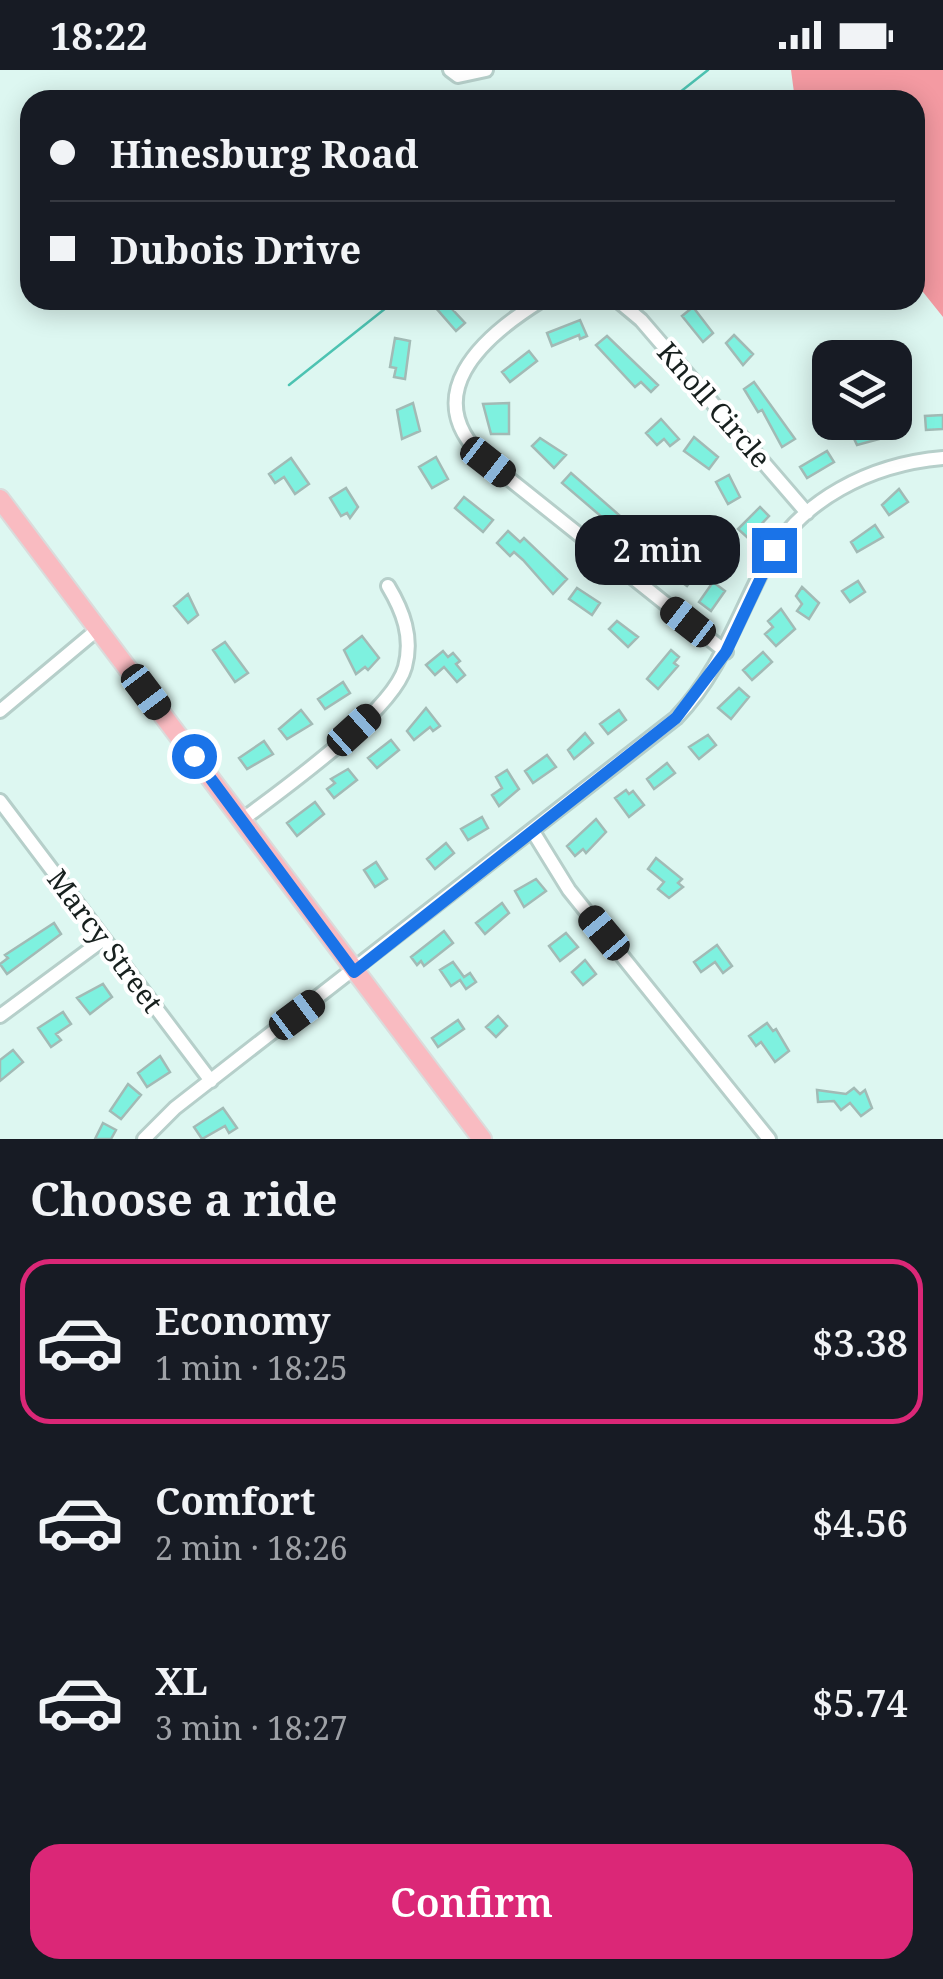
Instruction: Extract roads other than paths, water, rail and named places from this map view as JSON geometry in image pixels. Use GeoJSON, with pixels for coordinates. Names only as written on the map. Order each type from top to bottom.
{"type":"FeatureCollection","features":[{"type":"Feature","properties":{"kind":"main road"},"geometry":{"type":"LineString","coordinates":[[0,499],[482,1139]]}},
{"type":"Feature","properties":{"kind":"street"},"geometry":{"type":"LineString","coordinates":[[450,70],[458,76],[486,70]]}},
{"type":"Feature","properties":{"kind":"street"},"geometry":{"type":"LineString","coordinates":[[530,310],[468,361],[456,405],[466,437],[488,462],[726,652]]}},
{"type":"Feature","properties":{"kind":"street","name":"Knoll Circle"},"geometry":{"type":"LineString","coordinates":[[629,310],[806,513]]}},
{"type":"Feature","properties":{"kind":"street"},"geometry":{"type":"LineString","coordinates":[[144,1139],[165,1116],[668,726],[704,686],[726,652],[766,562],[806,513],[867,475],[897,464],[943,458]]}},
{"type":"Feature","properties":{"kind":"street"},"geometry":{"type":"LineString","coordinates":[[242,820],[354,730],[399,683],[408,638],[388,586]]}},
{"type":"Feature","properties":{"kind":"street"},"geometry":{"type":"LineString","coordinates":[[0,711],[98,629]]}},
{"type":"Feature","properties":{"kind":"street","name":"Marcy Street"},"geometry":{"type":"LineString","coordinates":[[0,802],[210,1081]]}},
{"type":"Feature","properties":{"kind":"street"},"geometry":{"type":"LineString","coordinates":[[532,830],[580,904],[769,1139]]}},
{"type":"Feature","properties":{"kind":"street"},"geometry":{"type":"LineString","coordinates":[[0,1016],[104,939]]}},
{"type":"Feature","properties":{"kind":"waterway"},"geometry":{"type":"LineString","coordinates":[[683,90],[708,70]]}},
{"type":"Feature","properties":{"kind":"waterway"},"geometry":{"type":"LineString","coordinates":[[289,385],[383,310]]}}]}
